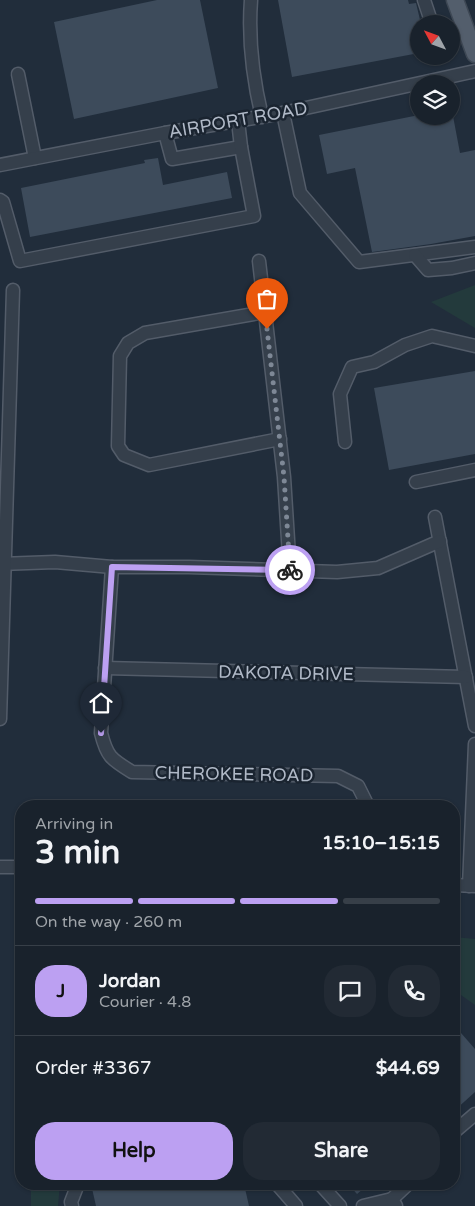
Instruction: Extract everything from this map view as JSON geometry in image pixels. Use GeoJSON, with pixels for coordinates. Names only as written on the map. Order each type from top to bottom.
{"type":"FeatureCollection","features":[{"type":"Feature","properties":{"kind":"main road"},"geometry":{"type":"LineString","coordinates":[[455,0],[475,54]]}},
{"type":"Feature","properties":{"kind":"street"},"geometry":{"type":"LineString","coordinates":[[251,0],[249,29],[262,117]]}},
{"type":"Feature","properties":{"kind":"street"},"geometry":{"type":"LineString","coordinates":[[424,0],[429,15]]}},
{"type":"Feature","properties":{"kind":"street","name":"AIRPORT ROAD"},"geometry":{"type":"LineString","coordinates":[[0,165],[165,133],[283,113],[475,71]]}},
{"type":"Feature","properties":{"kind":"street"},"geometry":{"type":"LineString","coordinates":[[18,74],[34,158]]}},
{"type":"Feature","properties":{"kind":"street"},"geometry":{"type":"LineString","coordinates":[[283,113],[300,193],[359,262],[475,247]]}},
{"type":"Feature","properties":{"kind":"street"},"geometry":{"type":"LineString","coordinates":[[0,200],[3,202],[20,262],[254,216],[238,121]]}},
{"type":"Feature","properties":{"kind":"street"},"geometry":{"type":"LineString","coordinates":[[165,133],[172,159],[241,147]]}},
{"type":"Feature","properties":{"kind":"street"},"geometry":{"type":"LineString","coordinates":[[415,256],[428,270],[452,268],[475,263]]}},
{"type":"Feature","properties":{"kind":"street"},"geometry":{"type":"LineString","coordinates":[[259,261],[284,477],[290,571]]}},
{"type":"Feature","properties":{"kind":"street"},"geometry":{"type":"LineString","coordinates":[[0,720],[2,564],[14,290]]}},
{"type":"Feature","properties":{"kind":"street"},"geometry":{"type":"LineString","coordinates":[[265,312],[144,333],[128,343],[120,356],[118,446],[124,455],[148,465],[280,439]]}},
{"type":"Feature","properties":{"kind":"street"},"geometry":{"type":"LineString","coordinates":[[345,442],[340,394],[352,366],[374,362],[405,345],[432,336],[475,346]]}},
{"type":"Feature","properties":{"kind":"street"},"geometry":{"type":"LineString","coordinates":[[416,482],[475,470]]}},
{"type":"Feature","properties":{"kind":"street"},"geometry":{"type":"LineString","coordinates":[[436,516],[475,726]]}},
{"type":"Feature","properties":{"kind":"street"},"geometry":{"type":"LineString","coordinates":[[2,564],[55,562],[112,567],[189,567],[338,572],[378,568],[440,541]]}},
{"type":"Feature","properties":{"kind":"street"},"geometry":{"type":"LineString","coordinates":[[105,668],[112,567]]}},
{"type":"Feature","properties":{"kind":"street","name":"DAKOTA DRIVE"},"geometry":{"type":"LineString","coordinates":[[105,668],[466,677]]}},
{"type":"Feature","properties":{"kind":"street","name":"CHEROKEE ROAD"},"geometry":{"type":"LineString","coordinates":[[105,668],[101,733],[105,749],[112,760],[132,772],[338,776],[358,786],[365,800]]}},
{"type":"Feature","properties":{"kind":"street"},"geometry":{"type":"LineString","coordinates":[[472,886],[475,744]]}},
{"type":"Feature","properties":{"kind":"street"},"geometry":{"type":"LineString","coordinates":[[0,866],[15,867]]}},
{"type":"Feature","properties":{"kind":"street"},"geometry":{"type":"LineString","coordinates":[[460,1127],[475,1114]]}},
{"type":"Feature","properties":{"kind":"street"},"geometry":{"type":"LineString","coordinates":[[72,1206],[71,1202],[76,1190]]}},
{"type":"Feature","properties":{"kind":"street"},"geometry":{"type":"LineString","coordinates":[[282,1190],[296,1206]]}},
{"type":"Feature","properties":{"kind":"street"},"geometry":{"type":"LineString","coordinates":[[325,1190],[340,1206]]}},
{"type":"Feature","properties":{"kind":"street"},"geometry":{"type":"LineString","coordinates":[[363,1206],[394,1203],[404,1190]]}},
{"type":"Feature","properties":{"kind":"green space"},"geometry":{"type":"Polygon","coordinates":[[[475,285],[475,328],[431,302],[475,285]]]}},
{"type":"Feature","properties":{"kind":"green space"},"geometry":{"type":"Polygon","coordinates":[[[460,938],[475,939],[475,1005],[460,994],[460,938]]]}},
{"type":"Feature","properties":{"kind":"green space"},"geometry":{"type":"Polygon","coordinates":[[[31,1190],[59,1190],[58,1206],[31,1206],[31,1190]]]}},
{"type":"Feature","properties":{"kind":"building"},"geometry":{"type":"Polygon","coordinates":[[[157,0],[200,0],[218,88],[74,119],[54,22],[157,0]]]}},
{"type":"Feature","properties":{"kind":"building"},"geometry":{"type":"Polygon","coordinates":[[[278,0],[408,0],[409,4],[416,3],[419,15],[410,15],[410,55],[292,77],[278,0]]]}},
{"type":"Feature","properties":{"kind":"building"},"geometry":{"type":"Polygon","coordinates":[[[410,117],[410,125],[455,125],[460,153],[475,150],[475,236],[372,252],[355,168],[327,174],[319,135],[410,117]]]}},
{"type":"Feature","properties":{"kind":"building"},"geometry":{"type":"Polygon","coordinates":[[[158,158],[163,185],[227,172],[232,198],[30,237],[21,188],[145,163],[144,160],[158,158]]]}},
{"type":"Feature","properties":{"kind":"building"},"geometry":{"type":"Polygon","coordinates":[[[475,371],[475,454],[389,470],[374,388],[475,371]]]}},
{"type":"Feature","properties":{"kind":"building"},"geometry":{"type":"Polygon","coordinates":[[[460,1032],[475,1049],[475,1092],[460,1106],[460,1032]]]}},
{"type":"Feature","properties":{"kind":"building"},"geometry":{"type":"Polygon","coordinates":[[[92,1190],[245,1190],[249,1206],[96,1206],[92,1190]]]}},
{"type":"Feature","properties":{"kind":"building"},"geometry":{"type":"Polygon","coordinates":[[[353,1190],[362,1190],[357,1194],[353,1190]]]}},
{"type":"Feature","properties":{"kind":"way so far"},"geometry":{"type":"LineString","coordinates":[[267,329],[284,477],[290,570]]}},
{"type":"Feature","properties":{"kind":"route"},"geometry":{"type":"LineString","coordinates":[[101,733],[112,567],[290,570]]}}]}
